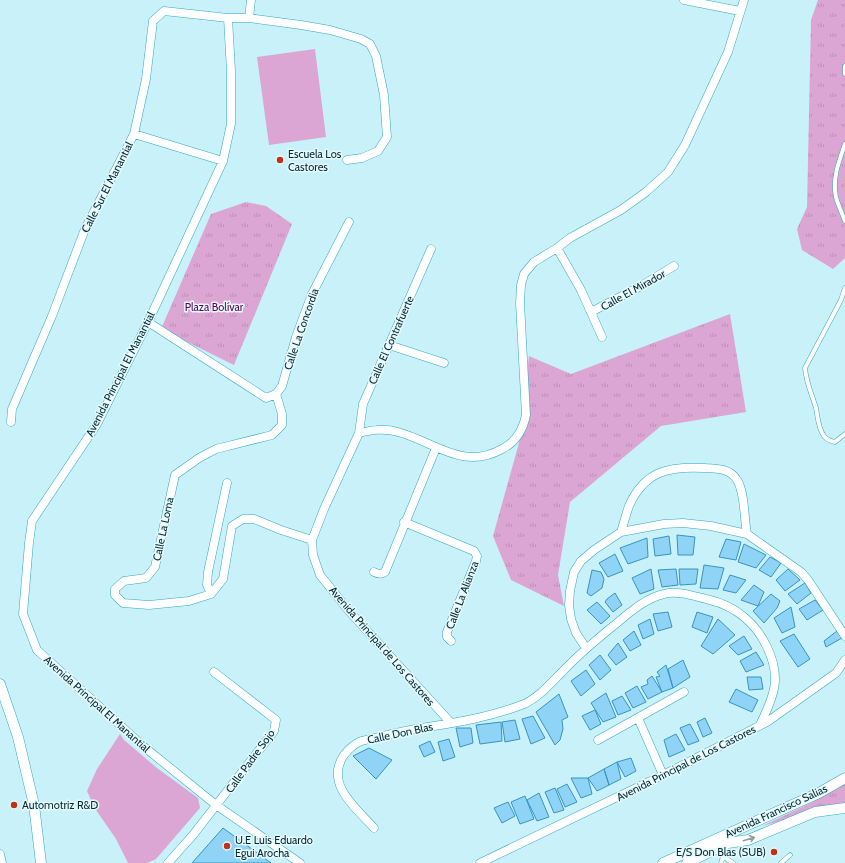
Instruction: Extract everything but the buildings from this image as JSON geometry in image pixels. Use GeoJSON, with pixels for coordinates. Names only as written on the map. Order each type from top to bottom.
{"type":"FeatureCollection","features":[{"type":"Feature","properties":{"kind":"street"},"geometry":{"type":"LineString","coordinates":[[249,18],[251,0]]}},
{"type":"Feature","properties":{"kind":"street"},"geometry":{"type":"LineString","coordinates":[[684,0],[740,11]]}},
{"type":"Feature","properties":{"kind":"street"},"geometry":{"type":"LineString","coordinates":[[359,433],[376,429],[399,432],[449,453],[470,458],[493,455],[510,445],[524,426],[526,415],[521,324],[521,285],[524,274],[534,262],[570,238],[620,210],[646,192],[668,172],[685,145],[728,52],[744,0]]}},
{"type":"Feature","properties":{"kind":"street","name":"Calle Sur El Manantial"},"geometry":{"type":"LineString","coordinates":[[11,422],[12,409],[52,316],[85,229],[118,162],[134,134],[146,79],[153,21],[164,11],[228,18]]}},
{"type":"Feature","properties":{"kind":"street"},"geometry":{"type":"LineString","coordinates":[[228,18],[249,18],[330,30],[361,39],[370,44],[376,56],[384,95],[387,137],[378,151],[362,158],[347,160]]}},
{"type":"Feature","properties":{"kind":"street","name":"Avenida Principal El Manantial"},"geometry":{"type":"LineString","coordinates":[[228,18],[231,124],[223,161],[148,322],[97,424],[32,520],[28,543],[23,614],[37,650],[143,746],[216,805],[300,863]]}},
{"type":"Feature","properties":{"kind":"street"},"geometry":{"type":"LineString","coordinates":[[134,134],[223,161]]}},
{"type":"Feature","properties":{"kind":"street","name":"Calle La Concordia"},"geometry":{"type":"LineString","coordinates":[[276,394],[282,386],[296,337],[312,294],[349,222]]}},
{"type":"Feature","properties":{"kind":"street","name":"Calle El Mirador"},"geometry":{"type":"LineString","coordinates":[[557,248],[581,290],[602,337]]}},
{"type":"Feature","properties":{"kind":"street","name":"Calle El Contrafuerte"},"geometry":{"type":"LineString","coordinates":[[359,433],[363,404],[431,249]]}},
{"type":"Feature","properties":{"kind":"street","name":"Calle El Mirador"},"geometry":{"type":"LineString","coordinates":[[591,312],[641,286],[674,266]]}},
{"type":"Feature","properties":{"kind":"street"},"geometry":{"type":"LineString","coordinates":[[148,322],[266,398],[276,394]]}},
{"type":"Feature","properties":{"kind":"street"},"geometry":{"type":"LineString","coordinates":[[389,345],[444,363]]}},
{"type":"Feature","properties":{"kind":"street","name":"Calle La Loma"},"geometry":{"type":"LineString","coordinates":[[211,594],[189,601],[149,605],[123,603],[115,595],[115,589],[124,582],[146,578],[155,566],[175,476],[199,458],[216,449],[272,435],[282,425],[282,414],[276,394]]}},
{"type":"Feature","properties":{"kind":"street","name":"Avenida Principal de Los Castores"},"geometry":{"type":"LineString","coordinates":[[359,433],[324,509],[312,540],[313,555],[320,575],[349,611],[451,723],[507,710],[526,703],[543,690],[586,648],[632,611],[651,599],[665,594],[680,593],[722,603],[737,611],[755,628],[771,655],[774,666],[775,688],[772,702],[760,725],[664,775],[480,863]]}},
{"type":"Feature","properties":{"kind":"street"},"geometry":{"type":"LineString","coordinates":[[374,572],[382,574],[384,572],[436,448]]}},
{"type":"Feature","properties":{"kind":"street"},"geometry":{"type":"LineString","coordinates":[[621,532],[629,506],[645,482],[666,470],[683,467],[724,469],[737,480],[741,488],[744,521],[748,534]]}},
{"type":"Feature","properties":{"kind":"street"},"geometry":{"type":"LineString","coordinates":[[226,483],[208,572],[207,585],[211,594],[223,579],[232,526],[243,519],[254,519],[312,540]]}},
{"type":"Feature","properties":{"kind":"street","name":"Calle La Alianza"},"geometry":{"type":"LineString","coordinates":[[404,522],[474,551],[477,556],[447,632],[447,637],[451,642]]}},
{"type":"Feature","properties":{"kind":"street"},"geometry":{"type":"LineString","coordinates":[[586,648],[576,633],[571,619],[569,605],[574,572],[582,561],[594,550],[621,532],[664,524],[683,523],[710,526],[748,534],[801,572],[808,580],[845,636]]}},
{"type":"Feature","properties":{"kind":"street"},"geometry":{"type":"LineString","coordinates":[[760,725],[767,722],[836,673],[845,660]]}},
{"type":"Feature","properties":{"kind":"street","name":"Calle Padre Sojo"},"geometry":{"type":"LineString","coordinates":[[214,672],[276,720],[274,731],[216,805]]}},
{"type":"Feature","properties":{"kind":"street"},"geometry":{"type":"LineString","coordinates":[[0,684],[18,737],[34,806],[41,863]]}},
{"type":"Feature","properties":{"kind":"street"},"geometry":{"type":"LineString","coordinates":[[598,740],[684,692]]}},
{"type":"Feature","properties":{"kind":"street"},"geometry":{"type":"LineString","coordinates":[[638,718],[664,775]]}},
{"type":"Feature","properties":{"kind":"street","name":"Calle Don Blas"},"geometry":{"type":"LineString","coordinates":[[374,828],[344,796],[338,776],[340,765],[344,756],[352,747],[360,742],[400,732],[451,723]]}},
{"type":"Feature","properties":{"kind":"street","name":"Avenida Francisco Salias"},"geometry":{"type":"LineString","coordinates":[[663,863],[819,793],[845,778]]}},
{"type":"Feature","properties":{"kind":"street"},"geometry":{"type":"LineString","coordinates":[[168,863],[193,835],[216,805]]}},
{"type":"Feature","properties":{"kind":"street","name":"Avenida Francisco Salias"},"geometry":{"type":"LineString","coordinates":[[687,863],[728,843],[748,840],[815,812],[845,808]]}},
{"type":"Feature","properties":{"kind":"street"},"geometry":{"type":"LineString","coordinates":[[0,854],[2,863]]}},
{"type":"Feature","properties":{"kind":"lane"},"geometry":{"type":"LineString","coordinates":[[845,66],[845,74]]}},
{"type":"Feature","properties":{"kind":"lane"},"geometry":{"type":"LineString","coordinates":[[845,144],[835,178],[836,196],[845,220]]}},
{"type":"Feature","properties":{"kind":"lane"},"geometry":{"type":"LineString","coordinates":[[845,288],[841,300],[805,368],[806,377],[816,408],[819,426],[824,436],[829,441],[835,442],[845,434]]}},
{"type":"Feature","properties":{"kind":"lane"},"geometry":{"type":"LineString","coordinates":[[721,863],[728,843]]}},
{"type":"Feature","properties":{"kind":"lane"},"geometry":{"type":"LineString","coordinates":[[781,863],[790,855]]}},
{"type":"Feature","properties":{"kind":"lane"},"geometry":{"type":"LineString","coordinates":[[724,857],[733,863]]}},
{"type":"Feature","properties":{"kind":"green space"},"geometry":{"type":"Polygon","coordinates":[[[818,0],[845,0],[845,258],[833,269],[802,250],[797,229],[807,207],[811,20],[818,0]]]}},
{"type":"Feature","properties":{"kind":"green space"},"geometry":{"type":"Polygon","coordinates":[[[315,49],[326,137],[269,145],[257,57],[315,49]]]}},
{"type":"Feature","properties":{"kind":"green space","name":"Plaza Bolívar"},"geometry":{"type":"Polygon","coordinates":[[[246,202],[266,206],[292,224],[234,365],[161,329],[211,214],[246,202]]]}},
{"type":"Feature","properties":{"kind":"green space"},"geometry":{"type":"Polygon","coordinates":[[[730,314],[746,412],[661,426],[570,502],[558,575],[564,606],[511,580],[493,536],[519,443],[529,356],[571,374],[730,314]]]}},
{"type":"Feature","properties":{"kind":"green space"},"geometry":{"type":"Polygon","coordinates":[[[120,734],[124,740],[157,768],[198,798],[200,808],[156,859],[147,863],[128,863],[116,839],[94,807],[87,791],[97,769],[120,734]]]}},
{"type":"Feature","properties":{"kind":"green space"},"geometry":{"type":"Polygon","coordinates":[[[845,781],[845,804],[762,826],[811,803],[845,781]]]}},
{"type":"Feature","properties":{"kind":"place","name":"Escuela Los Castores"},"geometry":{"type":"Point","coordinates":[280,160]}},
{"type":"Feature","properties":{"kind":"place","name":"Automotriz R&D"},"geometry":{"type":"Point","coordinates":[14,805]}},
{"type":"Feature","properties":{"kind":"place","name":"U.E Luis Eduardo Egui Arocha"},"geometry":{"type":"Point","coordinates":[227,846]}},
{"type":"Feature","properties":{"kind":"place","name":"E/S Don Blas (SUB)"},"geometry":{"type":"Point","coordinates":[774,852]}}]}
